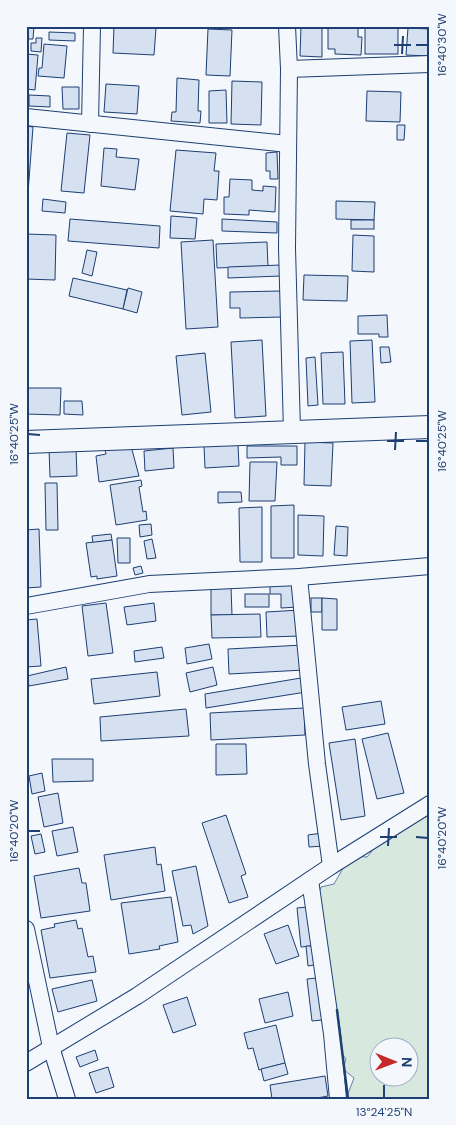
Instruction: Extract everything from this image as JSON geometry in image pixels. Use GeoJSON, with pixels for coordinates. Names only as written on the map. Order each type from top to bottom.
{"type":"FeatureCollection","features":[{"type":"Feature","properties":{"kind":"street"},"geometry":{"type":"LineString","coordinates":[[90,124],[92,26]]}},
{"type":"Feature","properties":{"kind":"street"},"geometry":{"type":"LineString","coordinates":[[287,26],[289,69],[287,248],[292,432]]}},
{"type":"Feature","properties":{"kind":"street"},"geometry":{"type":"LineString","coordinates":[[289,69],[430,64]]}},
{"type":"Feature","properties":{"kind":"street"},"geometry":{"type":"LineString","coordinates":[[26,117],[288,144]]}},
{"type":"Feature","properties":{"kind":"street"},"geometry":{"type":"LineString","coordinates":[[26,442],[430,427]]}},
{"type":"Feature","properties":{"kind":"street"},"geometry":{"type":"LineString","coordinates":[[26,606],[149,584],[299,577],[430,566]]}},
{"type":"Feature","properties":{"kind":"street"},"geometry":{"type":"LineString","coordinates":[[299,577],[317,764],[331,866]]}},
{"type":"Feature","properties":{"kind":"street"},"geometry":{"type":"LineString","coordinates":[[26,1063],[137,996],[331,866],[430,804]]}},
{"type":"Feature","properties":{"kind":"street"},"geometry":{"type":"LineString","coordinates":[[310,880],[332,1034],[338,1099]]}},
{"type":"Feature","properties":{"kind":"street"},"geometry":{"type":"LineString","coordinates":[[26,929],[33,988],[67,1099]]}},
{"type":"Feature","properties":{"kind":"shaded area"},"geometry":{"type":"Polygon","coordinates":[[[430,815],[430,1099],[346,1099],[354,1078],[343,1069],[346,1059],[339,1050],[317,900],[321,887],[334,884],[350,856],[367,857],[387,837],[430,815]]]}},
{"type":"Feature","properties":{"kind":"building"},"geometry":{"type":"Polygon","coordinates":[[[26,26],[34,26],[33,39],[26,39],[26,26]]]}},
{"type":"Feature","properties":{"kind":"building"},"geometry":{"type":"Polygon","coordinates":[[[114,26],[156,28],[154,55],[113,53],[114,26]]]}},
{"type":"Feature","properties":{"kind":"building"},"geometry":{"type":"Polygon","coordinates":[[[301,26],[322,26],[322,57],[300,56],[301,26]]]}},
{"type":"Feature","properties":{"kind":"building"},"geometry":{"type":"Polygon","coordinates":[[[328,26],[358,26],[358,37],[362,37],[361,55],[335,54],[335,49],[328,49],[328,26]]]}},
{"type":"Feature","properties":{"kind":"building"},"geometry":{"type":"Polygon","coordinates":[[[365,26],[398,26],[398,54],[365,54],[365,26]]]}},
{"type":"Feature","properties":{"kind":"building"},"geometry":{"type":"Polygon","coordinates":[[[408,28],[430,29],[428,56],[406,55],[408,28]]]}},
{"type":"Feature","properties":{"kind":"building"},"geometry":{"type":"Polygon","coordinates":[[[208,29],[232,30],[230,76],[206,75],[208,29]]]}},
{"type":"Feature","properties":{"kind":"building"},"geometry":{"type":"Polygon","coordinates":[[[49,32],[75,33],[75,41],[49,40],[49,32]]]}},
{"type":"Feature","properties":{"kind":"building"},"geometry":{"type":"Polygon","coordinates":[[[36,38],[42,38],[41,52],[31,51],[31,43],[36,43],[36,38]]]}},
{"type":"Feature","properties":{"kind":"building"},"geometry":{"type":"Polygon","coordinates":[[[44,44],[67,46],[64,78],[38,76],[39,68],[42,68],[44,44]]]}},
{"type":"Feature","properties":{"kind":"building"},"geometry":{"type":"Polygon","coordinates":[[[26,54],[38,55],[35,90],[26,89],[26,54]]]}},
{"type":"Feature","properties":{"kind":"building"},"geometry":{"type":"Polygon","coordinates":[[[177,78],[199,80],[198,111],[201,111],[200,123],[171,121],[172,112],[176,112],[177,78]]]}},
{"type":"Feature","properties":{"kind":"building"},"geometry":{"type":"Polygon","coordinates":[[[232,81],[262,82],[261,125],[231,124],[232,81]]]}},
{"type":"Feature","properties":{"kind":"building"},"geometry":{"type":"Polygon","coordinates":[[[106,84],[139,86],[137,114],[104,112],[106,84]]]}},
{"type":"Feature","properties":{"kind":"building"},"geometry":{"type":"Polygon","coordinates":[[[62,87],[79,87],[79,109],[63,109],[62,87]]]}},
{"type":"Feature","properties":{"kind":"building"},"geometry":{"type":"Polygon","coordinates":[[[226,90],[227,123],[209,123],[209,91],[226,90]]]}},
{"type":"Feature","properties":{"kind":"building"},"geometry":{"type":"Polygon","coordinates":[[[367,91],[401,92],[400,122],[366,121],[367,91]]]}},
{"type":"Feature","properties":{"kind":"building"},"geometry":{"type":"Polygon","coordinates":[[[29,95],[50,96],[50,107],[29,106],[29,95]]]}},
{"type":"Feature","properties":{"kind":"building"},"geometry":{"type":"Polygon","coordinates":[[[397,125],[405,125],[404,140],[397,140],[397,125]]]}},
{"type":"Feature","properties":{"kind":"building"},"geometry":{"type":"Polygon","coordinates":[[[26,126],[33,127],[28,193],[26,192],[26,126]]]}},
{"type":"Feature","properties":{"kind":"building"},"geometry":{"type":"Polygon","coordinates":[[[67,133],[90,135],[84,193],[61,191],[67,133]]]}},
{"type":"Feature","properties":{"kind":"building"},"geometry":{"type":"Polygon","coordinates":[[[104,148],[117,149],[116,157],[139,159],[135,190],[101,186],[104,148]]]}},
{"type":"Feature","properties":{"kind":"building"},"geometry":{"type":"Polygon","coordinates":[[[176,150],[216,153],[214,171],[219,171],[217,200],[204,199],[203,214],[170,211],[176,150]]]}},
{"type":"Feature","properties":{"kind":"building"},"geometry":{"type":"Polygon","coordinates":[[[277,152],[278,179],[270,179],[270,171],[266,171],[266,153],[277,152]]]}},
{"type":"Feature","properties":{"kind":"building"},"geometry":{"type":"Polygon","coordinates":[[[230,179],[252,180],[252,190],[263,191],[263,186],[276,187],[275,212],[249,210],[249,215],[224,214],[224,197],[229,197],[230,179]]]}},
{"type":"Feature","properties":{"kind":"building"},"geometry":{"type":"Polygon","coordinates":[[[43,199],[66,202],[65,213],[42,211],[43,199]]]}},
{"type":"Feature","properties":{"kind":"building"},"geometry":{"type":"Polygon","coordinates":[[[336,201],[375,202],[374,220],[336,219],[336,201]]]}},
{"type":"Feature","properties":{"kind":"building"},"geometry":{"type":"Polygon","coordinates":[[[171,216],[197,218],[195,239],[170,238],[171,216]]]}},
{"type":"Feature","properties":{"kind":"building"},"geometry":{"type":"Polygon","coordinates":[[[70,219],[160,226],[159,248],[68,241],[70,219]]]}},
{"type":"Feature","properties":{"kind":"building"},"geometry":{"type":"Polygon","coordinates":[[[222,219],[277,222],[277,233],[222,231],[222,219]]]}},
{"type":"Feature","properties":{"kind":"building"},"geometry":{"type":"Polygon","coordinates":[[[351,220],[374,220],[374,229],[351,229],[351,220]]]}},
{"type":"Feature","properties":{"kind":"building"},"geometry":{"type":"Polygon","coordinates":[[[26,234],[56,235],[55,280],[26,279],[26,234]]]}},
{"type":"Feature","properties":{"kind":"building"},"geometry":{"type":"Polygon","coordinates":[[[353,235],[374,236],[374,272],[352,271],[353,235]]]}},
{"type":"Feature","properties":{"kind":"building"},"geometry":{"type":"Polygon","coordinates":[[[213,240],[218,327],[186,329],[181,242],[213,240]]]}},
{"type":"Feature","properties":{"kind":"building"},"geometry":{"type":"Polygon","coordinates":[[[267,242],[268,266],[217,268],[216,244],[267,242]]]}},
{"type":"Feature","properties":{"kind":"building"},"geometry":{"type":"Polygon","coordinates":[[[87,250],[97,252],[92,276],[82,273],[87,250]]]}},
{"type":"Feature","properties":{"kind":"building"},"geometry":{"type":"Polygon","coordinates":[[[281,265],[281,276],[228,278],[228,267],[281,265]]]}},
{"type":"Feature","properties":{"kind":"building"},"geometry":{"type":"Polygon","coordinates":[[[304,275],[348,276],[347,301],[303,300],[304,275]]]}},
{"type":"Feature","properties":{"kind":"building"},"geometry":{"type":"Polygon","coordinates":[[[73,278],[127,290],[123,309],[69,296],[73,278]]]}},
{"type":"Feature","properties":{"kind":"building"},"geometry":{"type":"Polygon","coordinates":[[[128,288],[142,292],[137,313],[123,309],[128,288]]]}},
{"type":"Feature","properties":{"kind":"building"},"geometry":{"type":"Polygon","coordinates":[[[282,291],[282,317],[240,318],[240,308],[230,308],[230,292],[282,291]]]}},
{"type":"Feature","properties":{"kind":"building"},"geometry":{"type":"Polygon","coordinates":[[[387,315],[388,337],[379,337],[379,334],[358,334],[358,316],[387,315]]]}},
{"type":"Feature","properties":{"kind":"building"},"geometry":{"type":"Polygon","coordinates":[[[262,340],[266,416],[235,418],[231,342],[262,340]]]}},
{"type":"Feature","properties":{"kind":"building"},"geometry":{"type":"Polygon","coordinates":[[[372,340],[375,402],[352,403],[350,341],[372,340]]]}},
{"type":"Feature","properties":{"kind":"building"},"geometry":{"type":"Polygon","coordinates":[[[380,347],[389,347],[391,362],[381,363],[380,347]]]}},
{"type":"Feature","properties":{"kind":"building"},"geometry":{"type":"Polygon","coordinates":[[[343,352],[345,404],[323,404],[321,353],[343,352]]]}},
{"type":"Feature","properties":{"kind":"building"},"geometry":{"type":"Polygon","coordinates":[[[205,353],[211,412],[182,415],[176,356],[205,353]]]}},
{"type":"Feature","properties":{"kind":"building"},"geometry":{"type":"Polygon","coordinates":[[[315,357],[318,405],[308,406],[306,358],[315,357]]]}},
{"type":"Feature","properties":{"kind":"building"},"geometry":{"type":"Polygon","coordinates":[[[26,388],[61,388],[60,415],[26,414],[26,388]]]}},
{"type":"Feature","properties":{"kind":"building"},"geometry":{"type":"Polygon","coordinates":[[[64,401],[82,401],[83,415],[64,414],[64,401]]]}},
{"type":"Feature","properties":{"kind":"building"},"geometry":{"type":"Polygon","coordinates":[[[305,442],[333,443],[331,486],[304,485],[305,442]]]}},
{"type":"Feature","properties":{"kind":"building"},"geometry":{"type":"Polygon","coordinates":[[[238,445],[239,466],[205,468],[204,446],[238,445]]]}},
{"type":"Feature","properties":{"kind":"building"},"geometry":{"type":"Polygon","coordinates":[[[131,446],[139,476],[99,482],[96,456],[106,454],[105,450],[131,446]]]}},
{"type":"Feature","properties":{"kind":"building"},"geometry":{"type":"Polygon","coordinates":[[[247,446],[297,446],[297,465],[281,465],[281,457],[247,458],[247,446]]]}},
{"type":"Feature","properties":{"kind":"building"},"geometry":{"type":"Polygon","coordinates":[[[76,448],[77,476],[50,477],[49,449],[76,448]]]}},
{"type":"Feature","properties":{"kind":"building"},"geometry":{"type":"Polygon","coordinates":[[[173,448],[174,468],[145,471],[144,451],[173,448]]]}},
{"type":"Feature","properties":{"kind":"building"},"geometry":{"type":"Polygon","coordinates":[[[250,462],[277,462],[275,501],[249,501],[250,462]]]}},
{"type":"Feature","properties":{"kind":"building"},"geometry":{"type":"Polygon","coordinates":[[[141,480],[142,486],[139,487],[143,512],[146,511],[147,520],[116,525],[110,485],[141,480]]]}},
{"type":"Feature","properties":{"kind":"building"},"geometry":{"type":"Polygon","coordinates":[[[45,483],[57,483],[58,530],[46,530],[45,483]]]}},
{"type":"Feature","properties":{"kind":"building"},"geometry":{"type":"Polygon","coordinates":[[[218,492],[241,492],[242,502],[218,503],[218,492]]]}},
{"type":"Feature","properties":{"kind":"building"},"geometry":{"type":"Polygon","coordinates":[[[294,505],[294,558],[271,558],[271,506],[294,505]]]}},
{"type":"Feature","properties":{"kind":"building"},"geometry":{"type":"Polygon","coordinates":[[[262,507],[262,562],[240,562],[239,508],[262,507]]]}},
{"type":"Feature","properties":{"kind":"building"},"geometry":{"type":"Polygon","coordinates":[[[298,515],[324,516],[323,556],[298,555],[298,515]]]}},
{"type":"Feature","properties":{"kind":"building"},"geometry":{"type":"Polygon","coordinates":[[[151,524],[152,535],[140,537],[139,525],[151,524]]]}},
{"type":"Feature","properties":{"kind":"building"},"geometry":{"type":"Polygon","coordinates":[[[336,526],[348,527],[347,556],[334,555],[336,526]]]}},
{"type":"Feature","properties":{"kind":"building"},"geometry":{"type":"Polygon","coordinates":[[[39,529],[41,587],[26,588],[26,530],[39,529]]]}},
{"type":"Feature","properties":{"kind":"building"},"geometry":{"type":"Polygon","coordinates":[[[111,534],[112,540],[93,543],[92,536],[111,534]]]}},
{"type":"Feature","properties":{"kind":"building"},"geometry":{"type":"Polygon","coordinates":[[[117,538],[130,538],[130,563],[118,563],[117,538]]]}},
{"type":"Feature","properties":{"kind":"building"},"geometry":{"type":"Polygon","coordinates":[[[152,539],[156,558],[147,559],[144,541],[152,539]]]}},
{"type":"Feature","properties":{"kind":"building"},"geometry":{"type":"Polygon","coordinates":[[[112,540],[117,576],[97,579],[97,576],[91,577],[86,543],[112,540]]]}},
{"type":"Feature","properties":{"kind":"building"},"geometry":{"type":"Polygon","coordinates":[[[141,566],[143,573],[135,575],[133,568],[141,566]]]}},
{"type":"Feature","properties":{"kind":"building"},"geometry":{"type":"Polygon","coordinates":[[[298,582],[298,607],[281,608],[281,594],[270,594],[270,583],[298,582]]]}},
{"type":"Feature","properties":{"kind":"building"},"geometry":{"type":"Polygon","coordinates":[[[211,587],[231,587],[232,615],[211,615],[211,587]]]}},
{"type":"Feature","properties":{"kind":"building"},"geometry":{"type":"Polygon","coordinates":[[[245,594],[269,594],[269,607],[245,607],[245,594]]]}},
{"type":"Feature","properties":{"kind":"building"},"geometry":{"type":"Polygon","coordinates":[[[311,598],[322,598],[322,612],[311,612],[311,598]]]}},
{"type":"Feature","properties":{"kind":"building"},"geometry":{"type":"Polygon","coordinates":[[[322,598],[337,599],[337,630],[322,630],[322,598]]]}},
{"type":"Feature","properties":{"kind":"building"},"geometry":{"type":"Polygon","coordinates":[[[106,603],[113,653],[88,656],[82,606],[106,603]]]}},
{"type":"Feature","properties":{"kind":"building"},"geometry":{"type":"Polygon","coordinates":[[[154,603],[156,621],[127,625],[124,607],[154,603]]]}},
{"type":"Feature","properties":{"kind":"building"},"geometry":{"type":"Polygon","coordinates":[[[300,610],[301,636],[267,637],[266,612],[300,610]]]}},
{"type":"Feature","properties":{"kind":"building"},"geometry":{"type":"Polygon","coordinates":[[[260,614],[261,637],[212,638],[211,615],[260,614]]]}},
{"type":"Feature","properties":{"kind":"building"},"geometry":{"type":"Polygon","coordinates":[[[37,619],[41,666],[26,667],[26,620],[37,619]]]}},
{"type":"Feature","properties":{"kind":"building"},"geometry":{"type":"Polygon","coordinates":[[[209,644],[212,659],[187,664],[185,648],[209,644]]]}},
{"type":"Feature","properties":{"kind":"building"},"geometry":{"type":"Polygon","coordinates":[[[303,645],[304,670],[229,674],[228,649],[303,645]]]}},
{"type":"Feature","properties":{"kind":"building"},"geometry":{"type":"Polygon","coordinates":[[[162,647],[164,658],[135,662],[134,651],[162,647]]]}},
{"type":"Feature","properties":{"kind":"building"},"geometry":{"type":"Polygon","coordinates":[[[66,667],[68,679],[29,686],[27,676],[66,667]]]}},
{"type":"Feature","properties":{"kind":"building"},"geometry":{"type":"Polygon","coordinates":[[[213,667],[217,685],[190,692],[186,673],[213,667]]]}},
{"type":"Feature","properties":{"kind":"building"},"geometry":{"type":"Polygon","coordinates":[[[157,672],[160,696],[94,704],[91,679],[157,672]]]}},
{"type":"Feature","properties":{"kind":"building"},"geometry":{"type":"Polygon","coordinates":[[[307,677],[306,692],[206,708],[205,694],[307,677]]]}},
{"type":"Feature","properties":{"kind":"building"},"geometry":{"type":"Polygon","coordinates":[[[381,701],[385,724],[346,730],[342,707],[381,701]]]}},
{"type":"Feature","properties":{"kind":"building"},"geometry":{"type":"Polygon","coordinates":[[[304,708],[305,735],[211,740],[210,713],[304,708]]]}},
{"type":"Feature","properties":{"kind":"building"},"geometry":{"type":"Polygon","coordinates":[[[186,709],[189,736],[101,741],[100,717],[186,709]]]}},
{"type":"Feature","properties":{"kind":"building"},"geometry":{"type":"Polygon","coordinates":[[[388,733],[404,793],[377,799],[362,739],[388,733]]]}},
{"type":"Feature","properties":{"kind":"building"},"geometry":{"type":"Polygon","coordinates":[[[355,739],[365,816],[341,820],[329,743],[355,739]]]}},
{"type":"Feature","properties":{"kind":"building"},"geometry":{"type":"Polygon","coordinates":[[[216,744],[246,744],[247,774],[216,775],[216,744]]]}},
{"type":"Feature","properties":{"kind":"building"},"geometry":{"type":"Polygon","coordinates":[[[52,759],[93,759],[93,781],[53,782],[52,759]]]}},
{"type":"Feature","properties":{"kind":"building"},"geometry":{"type":"Polygon","coordinates":[[[42,773],[45,791],[32,794],[29,776],[42,773]]]}},
{"type":"Feature","properties":{"kind":"building"},"geometry":{"type":"Polygon","coordinates":[[[58,793],[63,823],[44,827],[38,797],[58,793]]]}},
{"type":"Feature","properties":{"kind":"building"},"geometry":{"type":"Polygon","coordinates":[[[226,815],[246,874],[241,876],[248,897],[229,903],[202,823],[226,815]]]}},
{"type":"Feature","properties":{"kind":"building"},"geometry":{"type":"Polygon","coordinates":[[[73,827],[78,852],[57,856],[52,831],[73,827]]]}},
{"type":"Feature","properties":{"kind":"building"},"geometry":{"type":"Polygon","coordinates":[[[322,833],[324,846],[309,847],[308,835],[322,833]]]}},
{"type":"Feature","properties":{"kind":"building"},"geometry":{"type":"Polygon","coordinates":[[[41,834],[45,852],[35,854],[31,836],[41,834]]]}},
{"type":"Feature","properties":{"kind":"building"},"geometry":{"type":"Polygon","coordinates":[[[155,847],[157,865],[161,864],[165,891],[111,900],[104,855],[155,847]]]}},
{"type":"Feature","properties":{"kind":"building"},"geometry":{"type":"Polygon","coordinates":[[[196,866],[208,926],[193,934],[191,925],[183,926],[172,871],[196,866]]]}},
{"type":"Feature","properties":{"kind":"building"},"geometry":{"type":"Polygon","coordinates":[[[79,868],[82,883],[86,883],[90,911],[41,918],[34,876],[79,868]]]}},
{"type":"Feature","properties":{"kind":"building"},"geometry":{"type":"Polygon","coordinates":[[[171,897],[178,942],[159,946],[160,949],[129,954],[121,903],[171,897]]]}},
{"type":"Feature","properties":{"kind":"building"},"geometry":{"type":"Polygon","coordinates":[[[307,907],[312,946],[301,947],[297,908],[307,907]]]}},
{"type":"Feature","properties":{"kind":"building"},"geometry":{"type":"Polygon","coordinates":[[[76,920],[78,929],[82,928],[88,957],[93,956],[96,972],[50,978],[41,930],[55,927],[54,924],[76,920]]]}},
{"type":"Feature","properties":{"kind":"building"},"geometry":{"type":"Polygon","coordinates":[[[288,925],[299,956],[276,964],[264,934],[288,925]]]}},
{"type":"Feature","properties":{"kind":"building"},"geometry":{"type":"Polygon","coordinates":[[[306,946],[312,946],[314,965],[308,966],[306,946]]]}},
{"type":"Feature","properties":{"kind":"building"},"geometry":{"type":"Polygon","coordinates":[[[317,978],[322,1020],[312,1021],[307,979],[317,978]]]}},
{"type":"Feature","properties":{"kind":"building"},"geometry":{"type":"Polygon","coordinates":[[[92,980],[97,1001],[58,1012],[52,989],[92,980]]]}},
{"type":"Feature","properties":{"kind":"building"},"geometry":{"type":"Polygon","coordinates":[[[288,992],[293,1016],[265,1023],[259,999],[288,992]]]}},
{"type":"Feature","properties":{"kind":"building"},"geometry":{"type":"Polygon","coordinates":[[[187,997],[196,1025],[173,1033],[163,1005],[187,997]]]}},
{"type":"Feature","properties":{"kind":"building"},"geometry":{"type":"Polygon","coordinates":[[[276,1025],[285,1063],[259,1070],[253,1048],[248,1049],[244,1033],[276,1025]]]}},
{"type":"Feature","properties":{"kind":"building"},"geometry":{"type":"Polygon","coordinates":[[[95,1050],[98,1060],[80,1067],[76,1057],[95,1050]]]}},
{"type":"Feature","properties":{"kind":"building"},"geometry":{"type":"Polygon","coordinates":[[[285,1063],[288,1074],[264,1081],[261,1069],[285,1063]]]}},
{"type":"Feature","properties":{"kind":"building"},"geometry":{"type":"Polygon","coordinates":[[[108,1067],[114,1087],[96,1093],[89,1073],[108,1067]]]}},
{"type":"Feature","properties":{"kind":"building"},"geometry":{"type":"Polygon","coordinates":[[[325,1076],[328,1096],[312,1099],[272,1099],[270,1085],[325,1076]]]}},
{"type":"Feature","properties":{"kind":"wall"},"geometry":{"type":"LineString","coordinates":[[337,1010],[348,1099]]}}]}
